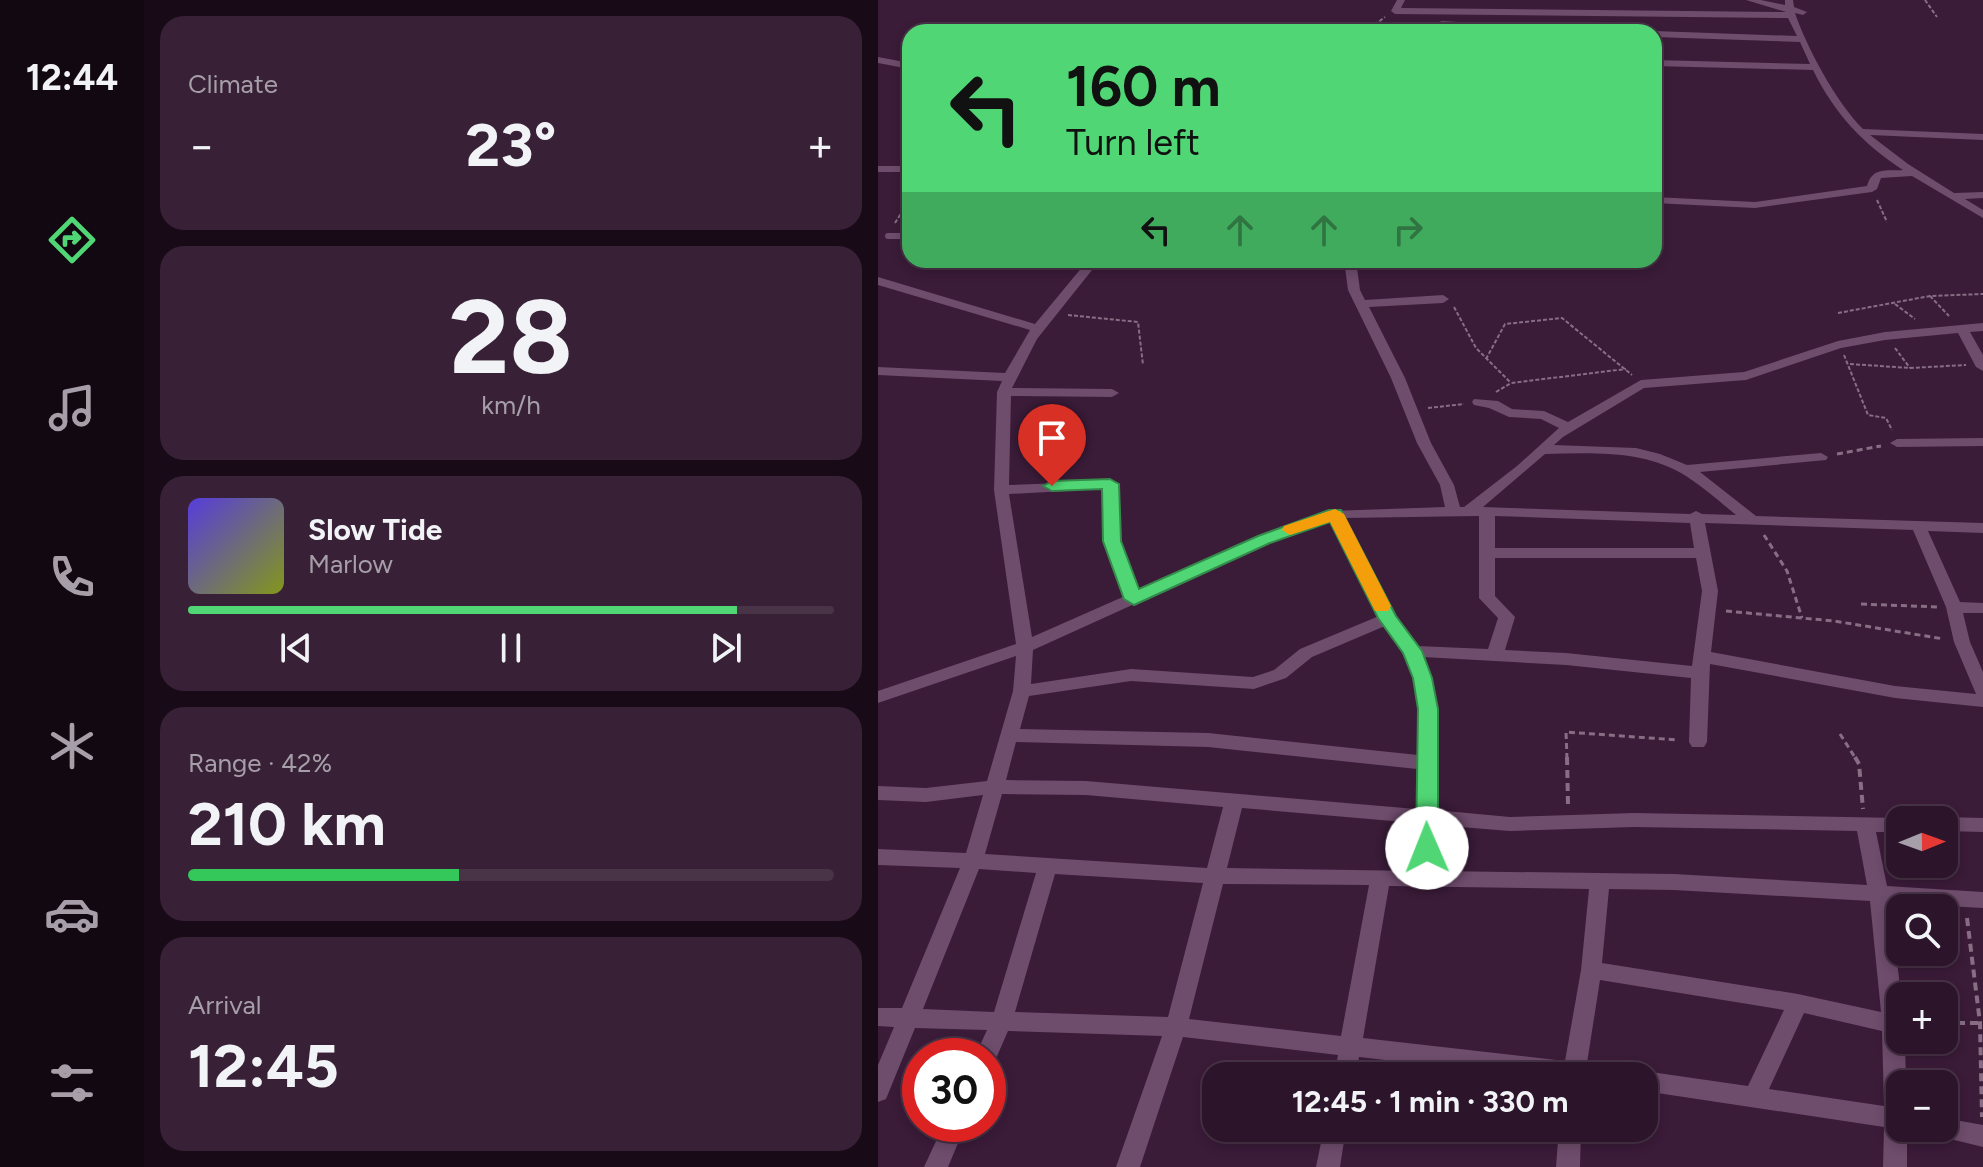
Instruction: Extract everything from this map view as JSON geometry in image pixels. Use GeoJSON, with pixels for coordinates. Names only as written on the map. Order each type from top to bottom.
{"type":"FeatureCollection","features":[{"type":"Feature","properties":{"kind":"street"},"geometry":{"type":"LineString","coordinates":[[1401,0],[1395,11],[1597,15],[1802,6],[1804,39]]}},
{"type":"Feature","properties":{"kind":"street"},"geometry":{"type":"LineString","coordinates":[[1441,24],[1453,0]]}},
{"type":"Feature","properties":{"kind":"street"},"geometry":{"type":"LineString","coordinates":[[1510,24],[1514,0]]}},
{"type":"Feature","properties":{"kind":"street"},"geometry":{"type":"LineString","coordinates":[[1597,15],[1600,0]]}},
{"type":"Feature","properties":{"kind":"street"},"geometry":{"type":"LineString","coordinates":[[1750,0],[1789,7]]}},
{"type":"Feature","properties":{"kind":"street"},"geometry":{"type":"LineString","coordinates":[[1769,0],[1789,7],[1816,67],[1838,106],[1860,132],[1983,215]]}},
{"type":"Feature","properties":{"kind":"street"},"geometry":{"type":"LineString","coordinates":[[1662,34],[1804,39]]}},
{"type":"Feature","properties":{"kind":"street"},"geometry":{"type":"LineString","coordinates":[[878,60],[902,64]]}},
{"type":"Feature","properties":{"kind":"street"},"geometry":{"type":"LineString","coordinates":[[1662,63],[1816,67]]}},
{"type":"Feature","properties":{"kind":"street"},"geometry":{"type":"LineString","coordinates":[[1860,132],[1983,137]]}},
{"type":"Feature","properties":{"kind":"street"},"geometry":{"type":"LineString","coordinates":[[880,171],[902,170]]}},
{"type":"Feature","properties":{"kind":"street"},"geometry":{"type":"LineString","coordinates":[[1662,200],[1755,205],[1872,189],[1875,177],[1879,175],[1919,173]]}},
{"type":"Feature","properties":{"kind":"street"},"geometry":{"type":"LineString","coordinates":[[1954,196],[1983,195]]}},
{"type":"Feature","properties":{"kind":"street"},"geometry":{"type":"LineString","coordinates":[[878,1092],[974,858],[1022,691],[1025,647],[1001,490],[1006,384],[1036,328],[1090,268]]}},
{"type":"Feature","properties":{"kind":"street"},"geometry":{"type":"LineString","coordinates":[[1351,268],[1354,290],[1398,378],[1424,443],[1461,511]]}},
{"type":"Feature","properties":{"kind":"street"},"geometry":{"type":"LineString","coordinates":[[878,281],[1036,328]]}},
{"type":"Feature","properties":{"kind":"street"},"geometry":{"type":"LineString","coordinates":[[1361,304],[1443,299]]}},
{"type":"Feature","properties":{"kind":"street"},"geometry":{"type":"LineString","coordinates":[[1461,511],[1543,450],[1568,427],[1641,384],[1746,376],[1838,345],[1885,336],[1983,327]]}},
{"type":"Feature","properties":{"kind":"street"},"geometry":{"type":"LineString","coordinates":[[1961,328],[1982,366]]}},
{"type":"Feature","properties":{"kind":"street"},"geometry":{"type":"LineString","coordinates":[[878,371],[1112,393]]}},
{"type":"Feature","properties":{"kind":"street"},"geometry":{"type":"LineString","coordinates":[[1479,402],[1493,404],[1509,413],[1544,415],[1568,427]]}},
{"type":"Feature","properties":{"kind":"street"},"geometry":{"type":"LineString","coordinates":[[1897,443],[1982,443]]}},
{"type":"Feature","properties":{"kind":"street"},"geometry":{"type":"LineString","coordinates":[[1543,450],[1613,450],[1640,454],[1686,469],[1752,520]]}},
{"type":"Feature","properties":{"kind":"street"},"geometry":{"type":"LineString","coordinates":[[1686,469],[1821,457]]}},
{"type":"Feature","properties":{"kind":"street"},"geometry":{"type":"LineString","coordinates":[[1001,490],[1110,484],[1112,541],[1134,599]]}},
{"type":"Feature","properties":{"kind":"street"},"geometry":{"type":"LineString","coordinates":[[878,697],[1025,647],[1264,540],[1335,514],[1461,511],[1696,516],[1983,528]]}},
{"type":"Feature","properties":{"kind":"street"},"geometry":{"type":"LineString","coordinates":[[1487,512],[1487,598],[1507,617],[1495,654]]}},
{"type":"Feature","properties":{"kind":"street"},"geometry":{"type":"LineString","coordinates":[[1335,514],[1388,618],[1412,651],[1423,678],[1428,709],[1425,818],[1428,879]]}},
{"type":"Feature","properties":{"kind":"street"},"geometry":{"type":"LineString","coordinates":[[1696,516],[1710,591],[1698,742]]}},
{"type":"Feature","properties":{"kind":"street"},"geometry":{"type":"LineString","coordinates":[[1919,527],[1954,607],[1962,642],[1983,692]]}},
{"type":"Feature","properties":{"kind":"street"},"geometry":{"type":"LineString","coordinates":[[1486,553],[1701,553]]}},
{"type":"Feature","properties":{"kind":"street"},"geometry":{"type":"LineString","coordinates":[[1954,607],[1983,608]]}},
{"type":"Feature","properties":{"kind":"street"},"geometry":{"type":"LineString","coordinates":[[1022,691],[1131,675],[1254,683],[1280,674],[1306,653],[1388,618]]}},
{"type":"Feature","properties":{"kind":"street"},"geometry":{"type":"LineString","coordinates":[[1412,651],[1702,665],[1983,701]]}},
{"type":"Feature","properties":{"kind":"street"},"geometry":{"type":"LineString","coordinates":[[1009,735],[1208,740],[1428,763]]}},
{"type":"Feature","properties":{"kind":"street"},"geometry":{"type":"LineString","coordinates":[[878,793],[926,795],[995,787],[1086,788],[1425,818],[1569,824],[1634,820],[1886,825]]}},
{"type":"Feature","properties":{"kind":"street"},"geometry":{"type":"LineString","coordinates":[[1128,1167],[1176,1027],[1234,802]]}},
{"type":"Feature","properties":{"kind":"street"},"geometry":{"type":"LineString","coordinates":[[1958,824],[1983,825]]}},
{"type":"Feature","properties":{"kind":"street"},"geometry":{"type":"LineString","coordinates":[[1865,826],[1881,894],[1888,982]]}},
{"type":"Feature","properties":{"kind":"street"},"geometry":{"type":"LineString","coordinates":[[878,857],[974,858],[1215,876],[1600,880],[1974,899]]}},
{"type":"Feature","properties":{"kind":"street"},"geometry":{"type":"LineString","coordinates":[[994,1038],[1048,864]]}},
{"type":"Feature","properties":{"kind":"street"},"geometry":{"type":"LineString","coordinates":[[1348,1062],[1380,878]]}},
{"type":"Feature","properties":{"kind":"street"},"geometry":{"type":"LineString","coordinates":[[1576,1062],[1591,970],[1600,880]]}},
{"type":"Feature","properties":{"kind":"street"},"geometry":{"type":"LineString","coordinates":[[1591,970],[1798,1003],[1886,1023]]}},
{"type":"Feature","properties":{"kind":"street"},"geometry":{"type":"LineString","coordinates":[[1754,1098],[1798,1003]]}},
{"type":"Feature","properties":{"kind":"street"},"geometry":{"type":"LineString","coordinates":[[878,1017],[1176,1027],[1486,1062]]}},
{"type":"Feature","properties":{"kind":"street"},"geometry":{"type":"LineString","coordinates":[[1658,1083],[1886,1117]]}},
{"type":"Feature","properties":{"kind":"street"},"geometry":{"type":"LineString","coordinates":[[1958,1131],[1983,1136]]}},
{"type":"Feature","properties":{"kind":"street"},"geometry":{"type":"LineString","coordinates":[[936,1167],[947,1142]]}},
{"type":"Feature","properties":{"kind":"street"},"geometry":{"type":"LineString","coordinates":[[1328,1167],[1332,1142]]}},
{"type":"Feature","properties":{"kind":"street"},"geometry":{"type":"LineString","coordinates":[[1568,1167],[1569,1142]]}},
{"type":"Feature","properties":{"kind":"street"},"geometry":{"type":"LineString","coordinates":[[1895,1167],[1897,1142]]}},
{"type":"Feature","properties":{"kind":"lane"},"geometry":{"type":"LineString","coordinates":[[888,236],[902,236]]}},
{"type":"Feature","properties":{"kind":"path"},"geometry":{"type":"LineString","coordinates":[[1925,0],[1937,17]]}},
{"type":"Feature","properties":{"kind":"path"},"geometry":{"type":"LineString","coordinates":[[1376,24],[1395,11]]}},
{"type":"Feature","properties":{"kind":"path"},"geometry":{"type":"LineString","coordinates":[[1872,189],[1887,222]]}},
{"type":"Feature","properties":{"kind":"path"},"geometry":{"type":"LineString","coordinates":[[888,236],[902,212]]}},
{"type":"Feature","properties":{"kind":"path"},"geometry":{"type":"LineString","coordinates":[[1838,313],[1930,296],[1983,294]]}},
{"type":"Feature","properties":{"kind":"path"},"geometry":{"type":"LineString","coordinates":[[1930,296],[1961,328]]}},
{"type":"Feature","properties":{"kind":"path"},"geometry":{"type":"LineString","coordinates":[[1443,299],[1452,303],[1476,348],[1511,383],[1626,369]]}},
{"type":"Feature","properties":{"kind":"path"},"geometry":{"type":"LineString","coordinates":[[1895,304],[1931,331]]}},
{"type":"Feature","properties":{"kind":"path"},"geometry":{"type":"LineString","coordinates":[[1048,314],[1138,322],[1143,365]]}},
{"type":"Feature","properties":{"kind":"path"},"geometry":{"type":"LineString","coordinates":[[1486,359],[1505,324],[1562,318],[1641,384]]}},
{"type":"Feature","properties":{"kind":"path"},"geometry":{"type":"LineString","coordinates":[[1885,336],[1910,368]]}},
{"type":"Feature","properties":{"kind":"path"},"geometry":{"type":"LineString","coordinates":[[1821,457],[1897,443],[1886,418],[1868,415],[1849,364],[1838,345]]}},
{"type":"Feature","properties":{"kind":"path"},"geometry":{"type":"LineString","coordinates":[[1849,364],[1910,368],[1982,366]]}},
{"type":"Feature","properties":{"kind":"path"},"geometry":{"type":"LineString","coordinates":[[1752,520],[1787,571],[1802,618]]}},
{"type":"Feature","properties":{"kind":"path"},"geometry":{"type":"LineString","coordinates":[[1861,604],[1954,607]]}},
{"type":"Feature","properties":{"kind":"path"},"geometry":{"type":"LineString","coordinates":[[1710,609],[1802,618],[1962,642]]}},
{"type":"Feature","properties":{"kind":"path"},"geometry":{"type":"LineString","coordinates":[[1569,824],[1566,732],[1698,742]]}},
{"type":"Feature","properties":{"kind":"path"},"geometry":{"type":"LineString","coordinates":[[1840,734],[1859,764],[1865,826]]}},
{"type":"Feature","properties":{"kind":"path"},"geometry":{"type":"LineString","coordinates":[[1974,899],[1983,1136]]}},
{"type":"Feature","properties":{"kind":"path"},"geometry":{"type":"LineString","coordinates":[[1958,1023],[1980,1023]]}},
{"type":"Feature","properties":{"kind":"slow traffic"},"geometry":{"type":"LineString","coordinates":[[1290,530],[1335,514],[1382,606]]}},
{"type":"Feature","properties":{"kind":"route"},"geometry":{"type":"LineString","coordinates":[[1052,486],[1110,484],[1112,541],[1134,599],[1264,540],[1335,514],[1388,618],[1412,651],[1423,678],[1428,709],[1427,848]]}}]}
